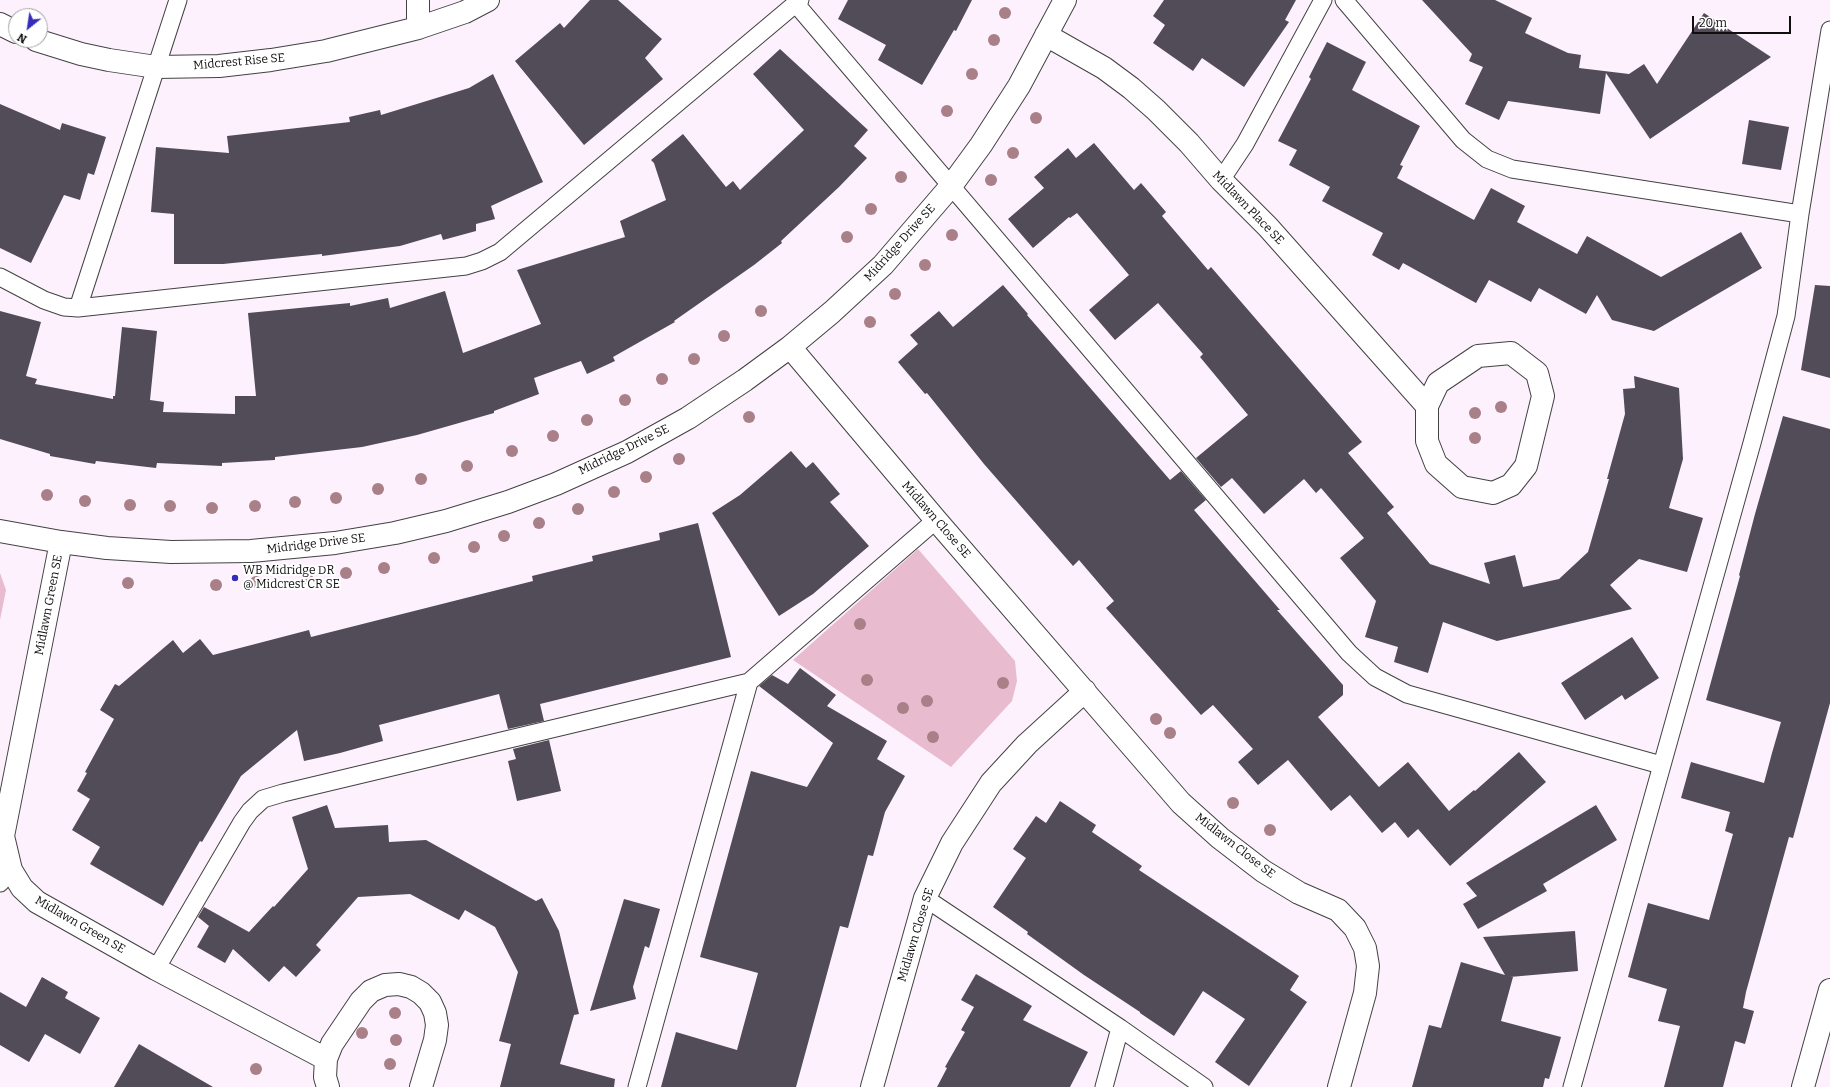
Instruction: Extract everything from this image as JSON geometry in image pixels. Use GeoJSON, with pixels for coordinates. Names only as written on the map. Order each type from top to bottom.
{"type":"FeatureCollection","features":[{"type":"Feature","properties":{"kind":"street"},"geometry":{"type":"LineString","coordinates":[[418,0],[418,28]]}},
{"type":"Feature","properties":{"kind":"street","name":"Midcrest Rise SE"},"geometry":{"type":"LineString","coordinates":[[48,44],[81,54],[156,67],[219,66],[271,60],[326,51],[418,28],[465,12],[488,0]]}},
{"type":"Feature","properties":{"kind":"street","name":"Midridge Drive SE"},"geometry":{"type":"LineString","coordinates":[[0,531],[61,542],[107,548],[171,552],[251,551],[335,544],[395,533],[446,521],[508,502],[556,484],[627,452],[688,418],[746,380],[790,347],[883,266],[951,186],[986,138],[1019,86],[1064,0]]}},
{"type":"Feature","properties":{"kind":"street","name":"Midlawn Place SE"},"geometry":{"type":"LineString","coordinates":[[1046,35],[1104,68],[1132,88],[1189,143],[1221,180],[1268,227],[1427,406]]}},
{"type":"Feature","properties":{"kind":"street","name":"Midlawn Close SE"},"geometry":{"type":"LineString","coordinates":[[790,347],[936,520],[1181,802],[1220,838],[1263,871],[1299,893],[1338,910],[1355,928],[1365,948],[1368,966],[1365,993],[1339,1087]]}},
{"type":"Feature","properties":{"kind":"street"},"geometry":{"type":"LineString","coordinates":[[1511,353],[1537,373],[1543,396],[1526,466],[1511,485],[1493,493],[1462,487],[1436,464],[1426,440],[1427,406],[1438,383],[1478,356],[1511,353]]}},
{"type":"Feature","properties":{"kind":"street","name":"Midlawn Green SE"},"geometry":{"type":"LineString","coordinates":[[61,542],[4,836],[6,877],[22,888],[37,902],[156,969],[326,1059]]}},
{"type":"Feature","properties":{"kind":"street","name":"Midlawn Close SE"},"geometry":{"type":"LineString","coordinates":[[872,1087],[925,898],[952,843],[991,783],[1027,744],[1085,691]]}},
{"type":"Feature","properties":{"kind":"street"},"geometry":{"type":"LineString","coordinates":[[328,1087],[325,1077],[326,1059],[332,1044],[361,1001],[371,991],[385,985],[399,984],[411,987],[421,993],[430,1002],[435,1013],[437,1025],[435,1040],[421,1087]]}},
{"type":"Feature","properties":{"kind":"street"},"geometry":{"type":"LineString","coordinates":[[1803,1087],[1830,990]]}},
{"type":"Feature","properties":{"kind":"lane"},"geometry":{"type":"LineString","coordinates":[[78,308],[178,0]]}},
{"type":"Feature","properties":{"kind":"lane"},"geometry":{"type":"LineString","coordinates":[[1221,180],[1245,144],[1322,0]]}},
{"type":"Feature","properties":{"kind":"lane"},"geometry":{"type":"LineString","coordinates":[[1344,0],[1463,140],[1487,159],[1512,169],[1800,214]]}},
{"type":"Feature","properties":{"kind":"lane"},"geometry":{"type":"LineString","coordinates":[[0,276],[44,300],[64,307],[78,308],[466,266],[482,261],[500,252],[798,2],[951,186],[1349,653],[1375,677],[1407,694],[1661,765]]}},
{"type":"Feature","properties":{"kind":"lane"},"geometry":{"type":"LineString","coordinates":[[1572,1087],[1752,444],[1786,316],[1800,214],[1830,30]]}},
{"type":"Feature","properties":{"kind":"lane"},"geometry":{"type":"LineString","coordinates":[[156,969],[242,822],[250,811],[263,799],[749,682],[936,520]]}},
{"type":"Feature","properties":{"kind":"lane"},"geometry":{"type":"LineString","coordinates":[[637,1087],[749,682]]}},
{"type":"Feature","properties":{"kind":"lane"},"geometry":{"type":"LineString","coordinates":[[925,898],[1120,1028],[1204,1087]]}},
{"type":"Feature","properties":{"kind":"lane"},"geometry":{"type":"LineString","coordinates":[[1104,1087],[1120,1028]]}},
{"type":"Feature","properties":{"kind":"shaded area"},"geometry":{"type":"Polygon","coordinates":[[[918,549],[1015,661],[1017,681],[1012,701],[951,767],[793,660],[918,549]]]}},
{"type":"Feature","properties":{"kind":"shaded area"},"geometry":{"type":"Polygon","coordinates":[[[0,573],[6,590],[0,620],[0,573]]]}},
{"type":"Feature","properties":{"kind":"building"},"geometry":{"type":"Polygon","coordinates":[[[590,0],[618,0],[662,39],[645,58],[663,79],[584,145],[515,61],[560,23],[564,28],[590,0]]]}},
{"type":"Feature","properties":{"kind":"building"},"geometry":{"type":"Polygon","coordinates":[[[848,0],[972,0],[956,31],[954,30],[922,85],[878,60],[886,45],[838,19],[848,0]]]}},
{"type":"Feature","properties":{"kind":"building"},"geometry":{"type":"Polygon","coordinates":[[[1164,0],[1296,0],[1285,20],[1289,22],[1244,87],[1202,58],[1193,71],[1153,43],[1165,25],[1153,16],[1164,0]]]}},
{"type":"Feature","properties":{"kind":"building"},"geometry":{"type":"Polygon","coordinates":[[[1422,0],[1495,0],[1532,18],[1525,33],[1568,53],[1581,55],[1579,68],[1629,74],[1644,64],[1657,84],[1704,13],[1771,57],[1650,139],[1606,73],[1600,114],[1508,101],[1499,120],[1465,104],[1483,67],[1469,61],[1472,54],[1422,0]]]}},
{"type":"Feature","properties":{"kind":"building"},"geometry":{"type":"Polygon","coordinates":[[[1327,42],[1366,62],[1352,90],[1420,126],[1400,165],[1403,166],[1397,178],[1474,220],[1491,188],[1525,206],[1517,222],[1577,254],[1587,236],[1661,277],[1741,232],[1762,268],[1654,331],[1612,320],[1597,295],[1586,314],[1539,288],[1531,302],[1489,280],[1476,303],[1403,263],[1399,270],[1372,255],[1383,233],[1322,201],[1330,187],[1289,165],[1297,150],[1278,141],[1311,79],[1309,77],[1327,42]]]}},
{"type":"Feature","properties":{"kind":"building"},"geometry":{"type":"Polygon","coordinates":[[[780,49],[868,130],[854,146],[867,158],[839,187],[781,241],[782,243],[754,265],[674,321],[675,322],[613,357],[615,361],[587,374],[581,361],[534,378],[539,394],[494,411],[494,413],[417,435],[362,447],[275,457],[275,460],[222,463],[222,466],[157,463],[156,468],[96,461],[95,464],[50,456],[50,454],[0,439],[0,311],[41,322],[26,376],[37,379],[35,384],[113,399],[113,396],[115,396],[122,327],[157,331],[150,400],[164,402],[163,412],[235,414],[235,396],[256,396],[248,313],[350,303],[350,306],[388,298],[390,308],[445,291],[463,353],[541,324],[517,270],[625,237],[620,221],[666,200],[654,163],[651,160],[683,134],[726,187],[733,181],[740,190],[804,130],[753,74],[780,49]]]}},
{"type":"Feature","properties":{"kind":"building"},"geometry":{"type":"Polygon","coordinates":[[[493,74],[543,182],[491,206],[495,219],[476,224],[476,231],[443,240],[441,234],[400,246],[322,256],[322,254],[223,264],[174,264],[174,214],[151,212],[156,147],[229,153],[227,136],[350,122],[349,117],[380,110],[381,115],[469,88],[493,74]]]}},
{"type":"Feature","properties":{"kind":"building"},"geometry":{"type":"Polygon","coordinates":[[[0,104],[60,130],[62,123],[106,137],[94,175],[88,173],[80,200],[64,195],[31,263],[0,248],[0,104]]]}},
{"type":"Feature","properties":{"kind":"building"},"geometry":{"type":"Polygon","coordinates":[[[1749,120],[1789,127],[1781,170],[1742,164],[1749,120]]]}},
{"type":"Feature","properties":{"kind":"building"},"geometry":{"type":"Polygon","coordinates":[[[1094,143],[1134,190],[1141,183],[1166,212],[1162,216],[1208,270],[1211,267],[1362,442],[1348,453],[1394,507],[1387,513],[1430,564],[1490,584],[1484,563],[1515,555],[1523,587],[1559,579],[1588,552],[1609,479],[1607,479],[1625,414],[1623,389],[1635,388],[1634,376],[1679,388],[1683,459],[1669,508],[1703,518],[1687,572],[1639,559],[1610,585],[1632,609],[1497,641],[1443,622],[1428,673],[1394,662],[1398,647],[1365,637],[1376,601],[1340,558],[1364,538],[1321,488],[1316,493],[1304,479],[1264,514],[1232,478],[1221,487],[1196,458],[1248,415],[1200,357],[1203,354],[1158,303],[1115,340],[1089,310],[1129,275],[1077,213],[1070,218],[1069,217],[1033,248],[1008,219],[1044,188],[1034,177],[1068,148],[1076,158],[1094,143]]]}},
{"type":"Feature","properties":{"kind":"building"},"geometry":{"type":"Polygon","coordinates":[[[1003,285],[1028,314],[1027,315],[1170,480],[1181,471],[1206,500],[1194,510],[1280,610],[1277,610],[1343,685],[1343,695],[1318,717],[1379,787],[1408,762],[1449,811],[1474,790],[1475,791],[1519,752],[1546,782],[1450,866],[1418,829],[1408,838],[1395,822],[1382,833],[1350,795],[1331,811],[1288,760],[1258,785],[1238,762],[1253,749],[1213,705],[1201,715],[1106,608],[1114,601],[1079,560],[1073,566],[984,464],[927,393],[925,394],[898,362],[918,344],[910,335],[939,311],[953,327],[1003,285]]]}},
{"type":"Feature","properties":{"kind":"building"},"geometry":{"type":"Polygon","coordinates":[[[1815,285],[1830,286],[1830,378],[1801,370],[1815,285]]]}},
{"type":"Feature","properties":{"kind":"building"},"geometry":{"type":"Polygon","coordinates":[[[1783,416],[1830,429],[1830,703],[1793,838],[1789,837],[1746,992],[1743,1008],[1754,1011],[1745,1044],[1735,1041],[1723,1087],[1664,1087],[1680,1026],[1658,1021],[1667,989],[1628,977],[1648,903],[1709,920],[1733,834],[1725,831],[1730,812],[1681,798],[1691,762],[1764,783],[1781,722],[1706,700],[1740,576],[1739,575],[1755,514],[1783,416]]]}},
{"type":"Feature","properties":{"kind":"building"},"geometry":{"type":"Polygon","coordinates":[[[791,451],[806,468],[813,462],[840,494],[830,502],[869,546],[813,594],[779,616],[712,513],[740,495],[791,451]]]}},
{"type":"Feature","properties":{"kind":"building"},"geometry":{"type":"Polygon","coordinates":[[[698,523],[731,657],[540,704],[544,721],[508,729],[499,694],[379,725],[383,741],[304,761],[297,730],[241,776],[202,842],[200,841],[163,906],[90,864],[100,847],[72,830],[90,799],[77,791],[87,773],[85,772],[114,719],[100,710],[115,684],[119,686],[173,640],[183,653],[200,639],[213,655],[309,630],[311,637],[533,581],[532,576],[593,561],[592,556],[660,540],[659,533],[698,523]]]}},
{"type":"Feature","properties":{"kind":"building"},"geometry":{"type":"Polygon","coordinates":[[[1632,637],[1659,678],[1625,700],[1622,695],[1585,720],[1561,683],[1632,637]]]}},
{"type":"Feature","properties":{"kind":"building"},"geometry":{"type":"Polygon","coordinates":[[[800,668],[836,695],[827,706],[887,741],[877,759],[905,776],[885,812],[873,856],[868,855],[848,928],[840,926],[796,1087],[661,1087],[676,1032],[737,1050],[758,973],[700,957],[751,771],[807,787],[833,743],[759,686],[772,675],[788,684],[800,668]]]}},
{"type":"Feature","properties":{"kind":"building"},"geometry":{"type":"Polygon","coordinates":[[[549,740],[561,791],[517,801],[508,761],[516,759],[513,749],[549,740]]]}},
{"type":"Feature","properties":{"kind":"building"},"geometry":{"type":"Polygon","coordinates":[[[1060,801],[1096,825],[1092,832],[1142,866],[1139,870],[1299,976],[1290,990],[1307,1002],[1249,1086],[1215,1062],[1245,1019],[1203,991],[1174,1036],[1084,975],[1027,934],[1028,932],[993,907],[1026,858],[1013,849],[1036,816],[1046,823],[1060,801]]]}},
{"type":"Feature","properties":{"kind":"building"},"geometry":{"type":"Polygon","coordinates":[[[327,805],[335,828],[388,825],[389,842],[426,840],[536,901],[542,898],[559,931],[579,1014],[574,1015],[560,1064],[615,1079],[614,1087],[500,1087],[511,1044],[499,1041],[518,972],[495,927],[465,910],[459,920],[410,894],[358,897],[316,945],[321,950],[296,977],[284,966],[269,982],[233,949],[225,963],[197,947],[209,926],[198,917],[204,907],[249,932],[273,906],[274,907],[308,869],[292,817],[327,805]]]}},
{"type":"Feature","properties":{"kind":"building"},"geometry":{"type":"Polygon","coordinates":[[[1596,805],[1617,840],[1543,884],[1547,891],[1478,929],[1463,904],[1477,896],[1466,883],[1596,805]]]}},
{"type":"Feature","properties":{"kind":"building"},"geometry":{"type":"Polygon","coordinates":[[[624,899],[660,909],[649,948],[645,946],[633,987],[636,999],[590,1011],[624,899]]]}},
{"type":"Feature","properties":{"kind":"building"},"geometry":{"type":"Polygon","coordinates":[[[1575,931],[1578,971],[1510,977],[1513,977],[1501,1021],[1561,1037],[1549,1079],[1545,1078],[1543,1087],[1412,1087],[1429,1025],[1441,1028],[1461,962],[1505,975],[1483,937],[1575,931]]]}},
{"type":"Feature","properties":{"kind":"building"},"geometry":{"type":"Polygon","coordinates":[[[976,974],[1032,1006],[1023,1020],[1088,1052],[1070,1087],[937,1087],[947,1068],[945,1067],[965,1032],[961,1030],[974,1007],[961,1000],[976,974]]]}},
{"type":"Feature","properties":{"kind":"building"},"geometry":{"type":"Polygon","coordinates":[[[42,977],[68,992],[65,998],[100,1018],[80,1054],[45,1034],[29,1062],[0,1045],[0,992],[26,1007],[42,977]]]}},
{"type":"Feature","properties":{"kind":"building"},"geometry":{"type":"Polygon","coordinates":[[[139,1044],[213,1087],[114,1087],[139,1044]]]}},
{"type":"Feature","properties":{"kind":"place","name":"WB Midridge DR @ Midcrest CR SE"},"geometry":{"type":"Point","coordinates":[235,578]}}]}
